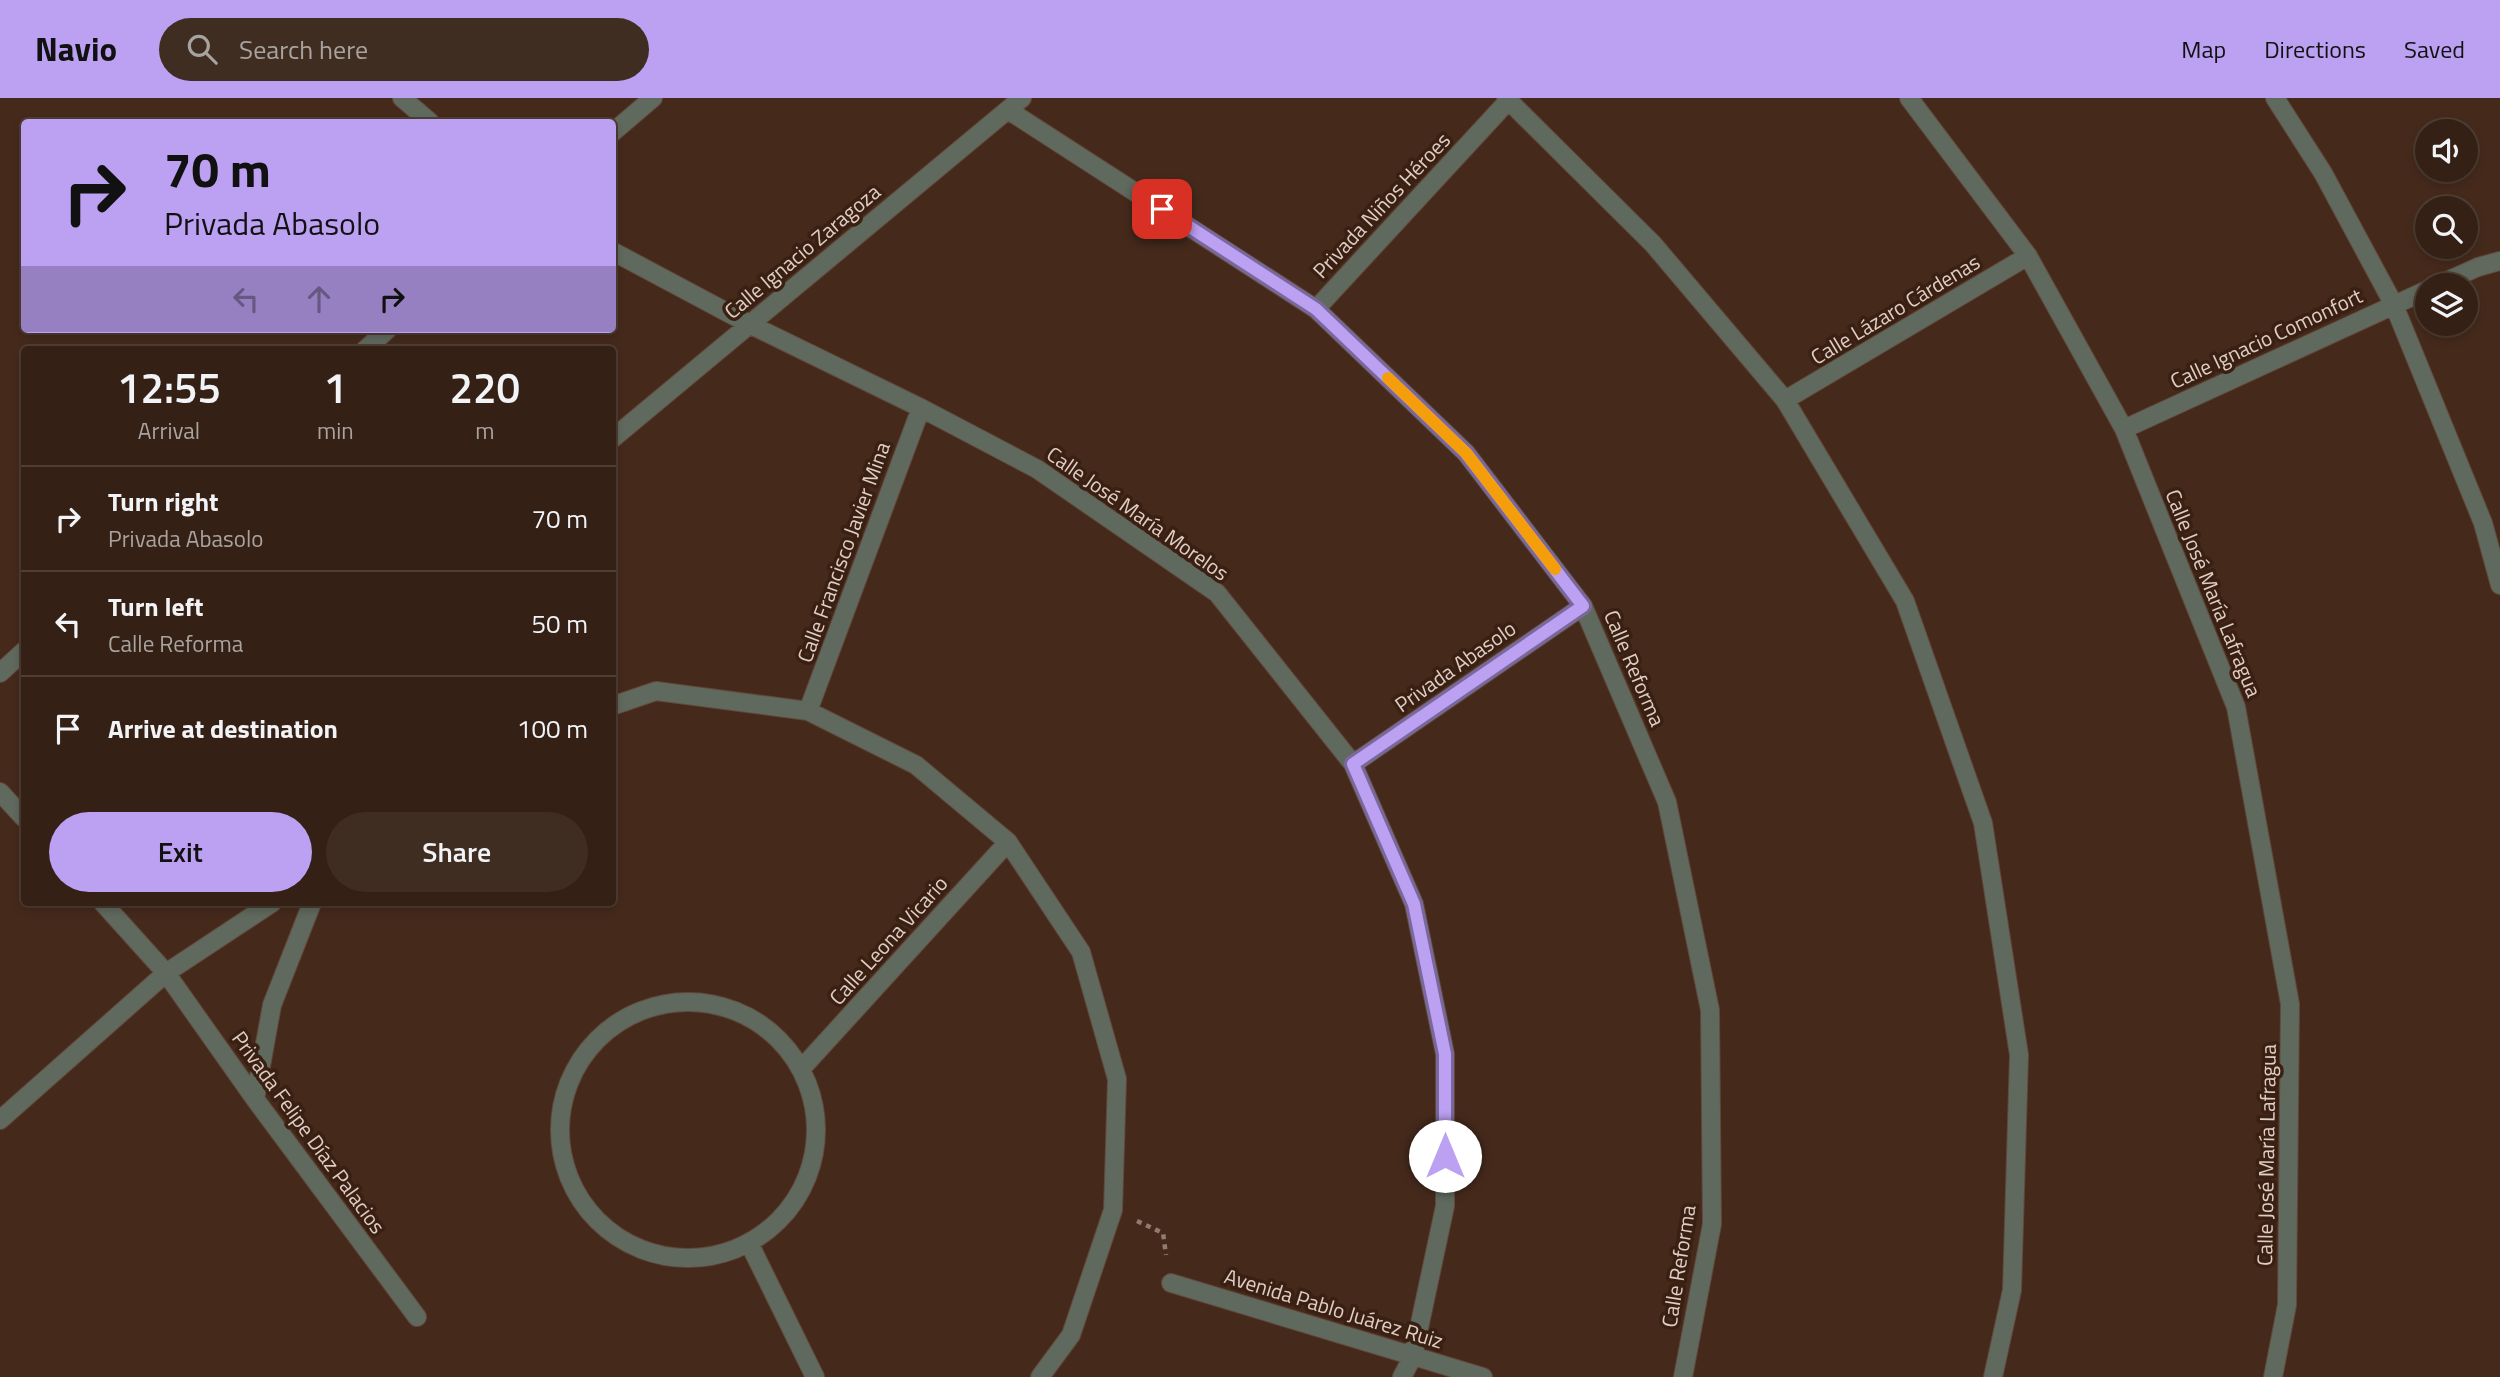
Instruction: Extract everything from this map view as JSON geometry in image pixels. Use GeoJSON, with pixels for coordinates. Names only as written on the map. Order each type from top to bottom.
{"type":"FeatureCollection","features":[{"type":"Feature","properties":{"kind":"street"},"geometry":{"type":"LineString","coordinates":[[402,98],[426,119]]}},
{"type":"Feature","properties":{"kind":"street"},"geometry":{"type":"LineString","coordinates":[[616,130],[653,98]]}},
{"type":"Feature","properties":{"kind":"street","name":"Calle Ignacio Zaragoza"},"geometry":{"type":"LineString","coordinates":[[616,436],[1022,98]]}},
{"type":"Feature","properties":{"kind":"street","name":"Calle José María Lafragua"},"geometry":{"type":"LineString","coordinates":[[1909,98],[2028,256],[2124,429],[2236,708],[2290,1004],[2287,1305],[2273,1377]]}},
{"type":"Feature","properties":{"kind":"street"},"geometry":{"type":"LineString","coordinates":[[2275,98],[2323,173],[2394,305],[2483,523],[2500,584]]}},
{"type":"Feature","properties":{"kind":"street"},"geometry":{"type":"LineString","coordinates":[[1507,99],[1653,244],[1785,400],[1905,601],[1983,823],[2019,1055],[2012,1290],[1993,1377]]}},
{"type":"Feature","properties":{"kind":"street","name":"Privada Niños Héroes"},"geometry":{"type":"LineString","coordinates":[[1316,309],[1507,99]]}},
{"type":"Feature","properties":{"kind":"street","name":"Calle Reforma"},"geometry":{"type":"LineString","coordinates":[[1008,110],[1316,309],[1466,453],[1583,606],[1667,802],[1710,1010],[1712,1224],[1683,1377]]}},
{"type":"Feature","properties":{"kind":"street","name":"Calle José María Morelos"},"geometry":{"type":"LineString","coordinates":[[616,253],[749,324],[1037,469],[1217,593],[1353,764],[1414,904],[1445,1054],[1445,1206],[1413,1356],[1402,1377]]}},
{"type":"Feature","properties":{"kind":"street","name":"Calle Lázaro Cárdenas"},"geometry":{"type":"LineString","coordinates":[[1785,400],[2028,256]]}},
{"type":"Feature","properties":{"kind":"street"},"geometry":{"type":"LineString","coordinates":[[2465,273],[2500,261]]}},
{"type":"Feature","properties":{"kind":"street","name":"Calle Ignacio Comonfort"},"geometry":{"type":"LineString","coordinates":[[2124,429],[2415,295]]}},
{"type":"Feature","properties":{"kind":"street"},"geometry":{"type":"LineString","coordinates":[[369,346],[384,333]]}},
{"type":"Feature","properties":{"kind":"street","name":"Calle Francisco Javier Mina"},"geometry":{"type":"LineString","coordinates":[[808,710],[920,408]]}},
{"type":"Feature","properties":{"kind":"street","name":"Privada Abasolo"},"geometry":{"type":"LineString","coordinates":[[1353,764],[1583,606]]}},
{"type":"Feature","properties":{"kind":"street"},"geometry":{"type":"LineString","coordinates":[[0,673],[21,654]]}},
{"type":"Feature","properties":{"kind":"street"},"geometry":{"type":"LineString","coordinates":[[616,705],[656,691],[808,710],[916,765],[1008,842],[1081,952],[1117,1079],[1113,1210],[1071,1335],[1040,1377]]}},
{"type":"Feature","properties":{"kind":"street"},"geometry":{"type":"LineString","coordinates":[[0,792],[21,815]]}},
{"type":"Feature","properties":{"kind":"street","name":"Calle Leona Vicario"},"geometry":{"type":"LineString","coordinates":[[802,1068],[1008,842]]}},
{"type":"Feature","properties":{"kind":"street","name":"Privada Felipe Díaz Palacios"},"geometry":{"type":"LineString","coordinates":[[106,906],[166,973],[255,1099],[417,1317]]}},
{"type":"Feature","properties":{"kind":"street"},"geometry":{"type":"LineString","coordinates":[[0,1120],[166,973],[267,906]]}},
{"type":"Feature","properties":{"kind":"street"},"geometry":{"type":"LineString","coordinates":[[255,1099],[272,1005],[312,906]]}},
{"type":"Feature","properties":{"kind":"street"},"geometry":{"type":"LineString","coordinates":[[675,1001],[725,1005],[770,1029],[802,1068],[817,1116],[812,1167],[789,1212],[750,1244],[701,1260],[651,1255],[606,1232],[574,1193],[559,1144],[564,1094],[587,1048],[626,1016],[675,1001]]}},
{"type":"Feature","properties":{"kind":"street"},"geometry":{"type":"LineString","coordinates":[[750,1244],[816,1377]]}},
{"type":"Feature","properties":{"kind":"street","name":"Avenida Pablo Juárez Ruiz"},"geometry":{"type":"LineString","coordinates":[[1171,1283],[1483,1377]]}},
{"type":"Feature","properties":{"kind":"path"},"geometry":{"type":"LineString","coordinates":[[1132,1219],[1163,1233]]}},
{"type":"Feature","properties":{"kind":"slow traffic"},"geometry":{"type":"LineString","coordinates":[[1388,378],[1466,453],[1555,569]]}},
{"type":"Feature","properties":{"kind":"route"},"geometry":{"type":"LineString","coordinates":[[1162,209],[1316,309],[1466,453],[1583,606],[1353,764],[1414,904],[1445,1054],[1445,1156]]}}]}
